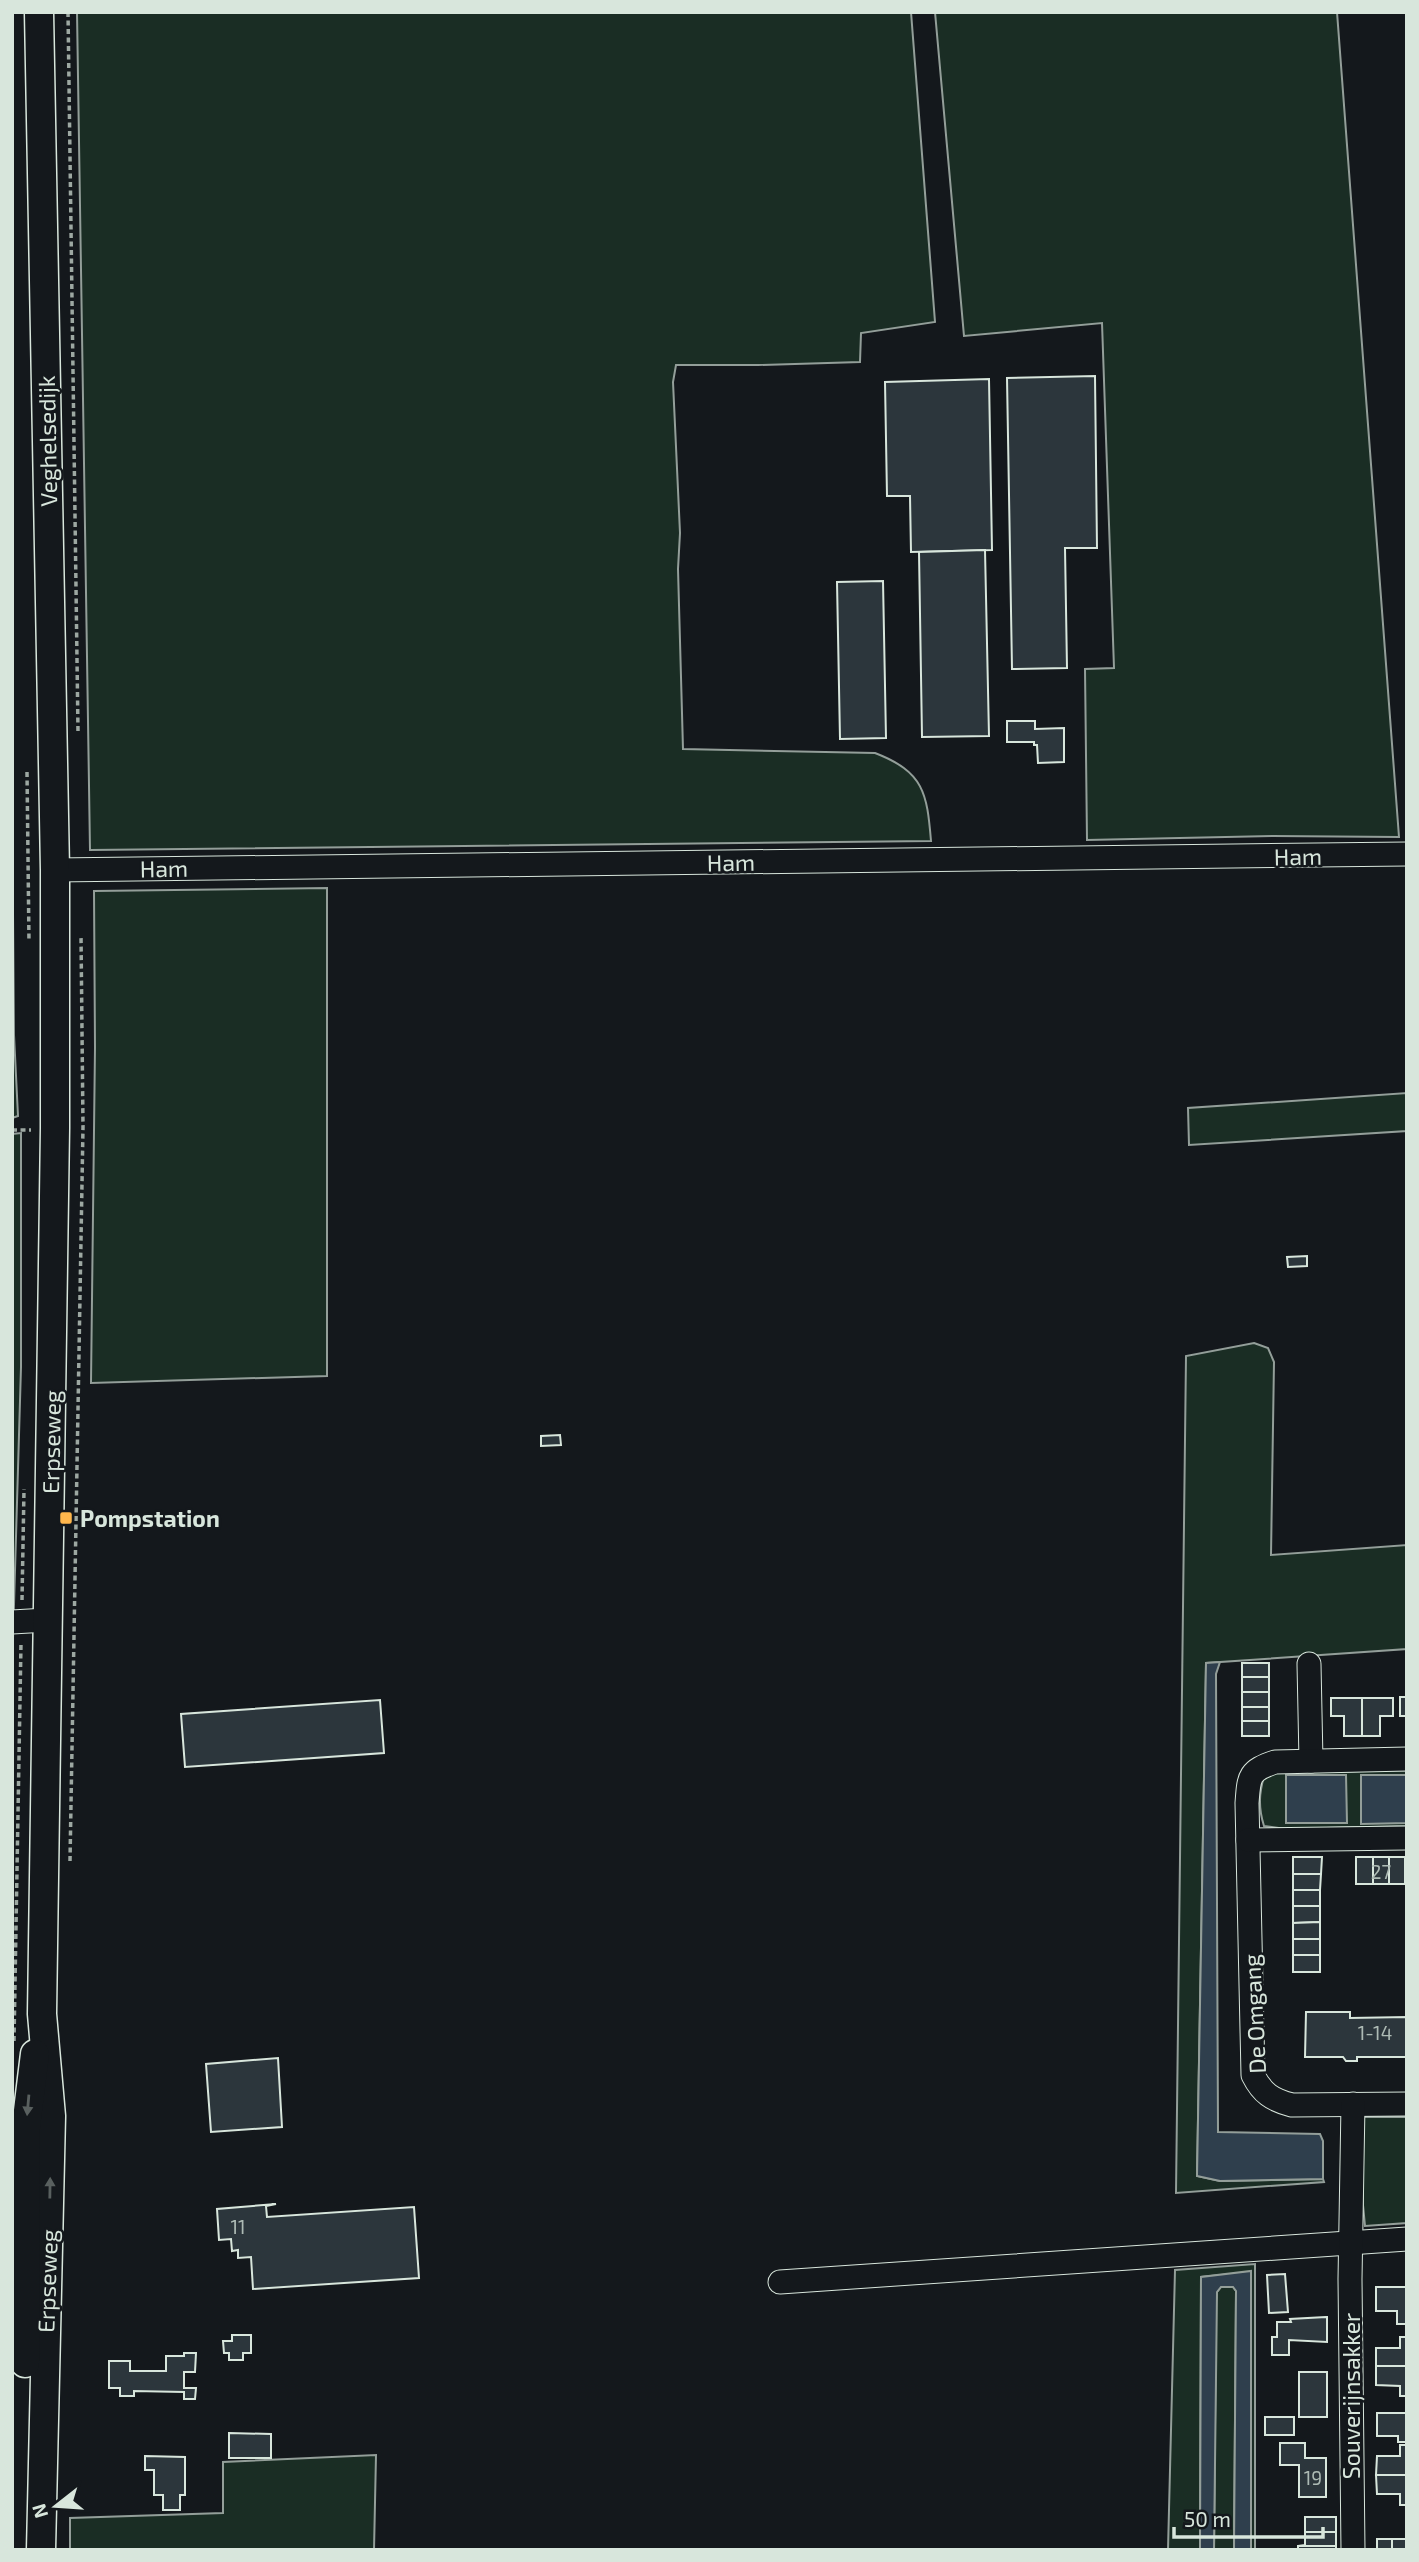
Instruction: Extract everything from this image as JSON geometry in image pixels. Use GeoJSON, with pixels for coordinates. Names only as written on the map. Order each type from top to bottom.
{"type":"FeatureCollection","features":[{"type":"Feature","properties":{"kind":"main road","name":"Veghelsedijk"},"geometry":{"type":"LineString","coordinates":[[39,12],[42,869]]}},
{"type":"Feature","properties":{"kind":"main road","name":"Erpseweg"},"geometry":{"type":"LineString","coordinates":[[22,2550],[26,2127],[29,2087],[27,1621],[55,1115],[42,869]]}},
{"type":"Feature","properties":{"kind":"main road","name":"Erpseweg"},"geometry":{"type":"LineString","coordinates":[[29,2012],[51,2116],[41,2550]]}},
{"type":"Feature","properties":{"kind":"street","name":"Ham"},"geometry":{"type":"LineString","coordinates":[[42,869],[1407,855]]}},
{"type":"Feature","properties":{"kind":"street"},"geometry":{"type":"LineString","coordinates":[[1309,1664],[1311,1761]]}},
{"type":"Feature","properties":{"kind":"street","name":"De Omgang"},"geometry":{"type":"LineString","coordinates":[[1407,1759],[1275,1762],[1258,1768],[1249,1779],[1248,1840],[1253,2075],[1260,2090],[1275,2101],[1292,2105],[1407,2104]]}},
{"type":"Feature","properties":{"kind":"street"},"geometry":{"type":"LineString","coordinates":[[1248,1840],[1407,1838]]}},
{"type":"Feature","properties":{"kind":"street"},"geometry":{"type":"LineString","coordinates":[[1351,2243],[1353,2104]]}},
{"type":"Feature","properties":{"kind":"street"},"geometry":{"type":"LineString","coordinates":[[780,2282],[1407,2239]]}},
{"type":"Feature","properties":{"kind":"street","name":"Souverijnsakker"},"geometry":{"type":"LineString","coordinates":[[1351,2243],[1353,2550]]}},
{"type":"Feature","properties":{"kind":"path","name":"Veghelsedijk"},"geometry":{"type":"LineString","coordinates":[[68,12],[78,731]]}},
{"type":"Feature","properties":{"kind":"path"},"geometry":{"type":"LineString","coordinates":[[29,951],[42,869]]}},
{"type":"Feature","properties":{"kind":"path","name":"Erpseweg"},"geometry":{"type":"LineString","coordinates":[[70,1862],[83,1127],[81,924]]}},
{"type":"Feature","properties":{"kind":"path"},"geometry":{"type":"LineString","coordinates":[[31,1129],[31,1141]]}},
{"type":"Feature","properties":{"kind":"path","name":"Erpseweg"},"geometry":{"type":"LineString","coordinates":[[24,1482],[29,2012]]}},
{"type":"Feature","properties":{"kind":"green space"},"geometry":{"type":"Polygon","coordinates":[[[77,12],[911,12],[935,322],[861,333],[860,362],[676,365],[673,382],[680,533],[678,569],[683,749],[875,753],[904,768],[920,786],[927,810],[931,841],[90,850],[77,12]]]}},
{"type":"Feature","properties":{"kind":"green space"},"geometry":{"type":"Polygon","coordinates":[[[935,12],[1337,12],[1399,837],[1273,836],[1087,840],[1085,669],[1114,668],[1102,323],[964,336],[935,12]]]}},
{"type":"Feature","properties":{"kind":"green space"},"geometry":{"type":"Polygon","coordinates":[[[12,791],[14,1035],[18,1116],[12,1118],[12,791]]]}},
{"type":"Feature","properties":{"kind":"green space"},"geometry":{"type":"Polygon","coordinates":[[[327,888],[327,1376],[91,1383],[94,891],[327,888]]]}},
{"type":"Feature","properties":{"kind":"green space"},"geometry":{"type":"Polygon","coordinates":[[[1407,1093],[1407,1131],[1189,1145],[1188,1108],[1407,1093]]]}},
{"type":"Feature","properties":{"kind":"green space"},"geometry":{"type":"Polygon","coordinates":[[[21,1133],[21,1367],[12,1672],[12,1134],[21,1133]]]}},
{"type":"Feature","properties":{"kind":"green space"},"geometry":{"type":"Polygon","coordinates":[[[1254,1343],[1268,1348],[1274,1362],[1271,1555],[1407,1545],[1407,1649],[1206,1663],[1197,2176],[1220,2181],[1323,2179],[1324,2182],[1176,2193],[1186,1356],[1254,1343]]]}},
{"type":"Feature","properties":{"kind":"green space"},"geometry":{"type":"Polygon","coordinates":[[[1407,1770],[1407,1826],[1286,1829],[1264,1826],[1260,1800],[1265,1773],[1407,1770]]]}},
{"type":"Feature","properties":{"kind":"green space"},"geometry":{"type":"Polygon","coordinates":[[[1363,2117],[1407,2117],[1407,2223],[1365,2226],[1363,2117]]]}},
{"type":"Feature","properties":{"kind":"green space"},"geometry":{"type":"Polygon","coordinates":[[[1255,2264],[1255,2550],[1251,2550],[1251,2272],[1201,2277],[1200,2550],[1168,2550],[1175,2270],[1255,2264]]]}},
{"type":"Feature","properties":{"kind":"green space"},"geometry":{"type":"Polygon","coordinates":[[[1221,2287],[1233,2287],[1236,2291],[1234,2550],[1214,2550],[1216,2301],[1221,2287]]]}},
{"type":"Feature","properties":{"kind":"green space"},"geometry":{"type":"Polygon","coordinates":[[[376,2455],[374,2550],[70,2550],[70,2518],[223,2513],[223,2462],[376,2455]]]}},
{"type":"Feature","properties":{"kind":"water"},"geometry":{"type":"Polygon","coordinates":[[[1220,1662],[1216,1674],[1218,2132],[1320,2134],[1323,2141],[1323,2179],[1220,2181],[1197,2176],[1206,1663],[1220,1662]]]}},
{"type":"Feature","properties":{"kind":"water"},"geometry":{"type":"Polygon","coordinates":[[[1286,1775],[1346,1775],[1347,1823],[1286,1823],[1286,1775]]]}},
{"type":"Feature","properties":{"kind":"water"},"geometry":{"type":"Polygon","coordinates":[[[1361,1775],[1407,1775],[1407,1823],[1361,1824],[1361,1775]]]}},
{"type":"Feature","properties":{"kind":"water"},"geometry":{"type":"Polygon","coordinates":[[[1251,2271],[1251,2550],[1234,2550],[1236,2291],[1233,2287],[1221,2287],[1217,2292],[1214,2550],[1200,2550],[1201,2277],[1251,2271]]]}},
{"type":"Feature","properties":{"kind":"building"},"geometry":{"type":"Polygon","coordinates":[[[1095,376],[1097,548],[1065,548],[1067,668],[1012,669],[1007,378],[1095,376]]]}},
{"type":"Feature","properties":{"kind":"building"},"geometry":{"type":"Polygon","coordinates":[[[989,379],[992,550],[911,552],[910,496],[887,496],[885,382],[989,379]]]}},
{"type":"Feature","properties":{"kind":"building"},"geometry":{"type":"Polygon","coordinates":[[[985,550],[989,736],[922,737],[919,552],[985,550]]]}},
{"type":"Feature","properties":{"kind":"building"},"geometry":{"type":"Polygon","coordinates":[[[883,581],[886,738],[840,739],[837,582],[883,581]]]}},
{"type":"Feature","properties":{"kind":"building"},"geometry":{"type":"Polygon","coordinates":[[[1007,721],[1035,721],[1035,729],[1064,728],[1064,762],[1038,763],[1037,745],[1034,745],[1034,742],[1007,742],[1007,721]]]}},
{"type":"Feature","properties":{"kind":"building"},"geometry":{"type":"Polygon","coordinates":[[[1307,1256],[1307,1266],[1288,1267],[1287,1257],[1307,1256]]]}},
{"type":"Feature","properties":{"kind":"building"},"geometry":{"type":"Polygon","coordinates":[[[560,1435],[561,1445],[541,1446],[541,1436],[560,1435]]]}},
{"type":"Feature","properties":{"kind":"building"},"geometry":{"type":"Polygon","coordinates":[[[1242,1663],[1269,1663],[1269,1677],[1242,1677],[1242,1663]]]}},
{"type":"Feature","properties":{"kind":"building"},"geometry":{"type":"Polygon","coordinates":[[[1242,1677],[1269,1677],[1269,1692],[1242,1692],[1242,1677]]]}},
{"type":"Feature","properties":{"kind":"building"},"geometry":{"type":"Polygon","coordinates":[[[1242,1692],[1269,1692],[1269,1707],[1242,1707],[1242,1692]]]}},
{"type":"Feature","properties":{"kind":"building"},"geometry":{"type":"Polygon","coordinates":[[[1400,1697],[1407,1697],[1407,1716],[1400,1716],[1400,1697]]]}},
{"type":"Feature","properties":{"kind":"building"},"geometry":{"type":"Polygon","coordinates":[[[1331,1698],[1362,1698],[1362,1736],[1344,1736],[1344,1716],[1331,1716],[1331,1698]]]}},
{"type":"Feature","properties":{"kind":"building"},"geometry":{"type":"Polygon","coordinates":[[[1362,1698],[1393,1698],[1393,1716],[1380,1716],[1380,1736],[1362,1736],[1362,1698]]]}},
{"type":"Feature","properties":{"kind":"building"},"geometry":{"type":"Polygon","coordinates":[[[380,1700],[384,1753],[185,1767],[181,1714],[380,1700]]]}},
{"type":"Feature","properties":{"kind":"building"},"geometry":{"type":"Polygon","coordinates":[[[1242,1707],[1269,1707],[1269,1721],[1242,1721],[1242,1707]]]}},
{"type":"Feature","properties":{"kind":"building"},"geometry":{"type":"Polygon","coordinates":[[[1242,1721],[1269,1721],[1269,1736],[1242,1736],[1242,1721]]]}},
{"type":"Feature","properties":{"kind":"building"},"geometry":{"type":"Polygon","coordinates":[[[1293,1857],[1322,1857],[1321,1874],[1293,1874],[1293,1857]]]}},
{"type":"Feature","properties":{"kind":"building"},"geometry":{"type":"Polygon","coordinates":[[[1356,1857],[1373,1857],[1373,1884],[1356,1884],[1356,1857]]]}},
{"type":"Feature","properties":{"kind":"building"},"geometry":{"type":"Polygon","coordinates":[[[1373,1857],[1389,1857],[1389,1884],[1373,1884],[1373,1857]]]}},
{"type":"Feature","properties":{"kind":"building"},"geometry":{"type":"Polygon","coordinates":[[[1389,1857],[1405,1857],[1405,1884],[1389,1884],[1389,1857]]]}},
{"type":"Feature","properties":{"kind":"building"},"geometry":{"type":"Polygon","coordinates":[[[1293,1874],[1321,1874],[1320,1890],[1293,1890],[1293,1874]]]}},
{"type":"Feature","properties":{"kind":"building"},"geometry":{"type":"Polygon","coordinates":[[[1293,1890],[1320,1890],[1320,1906],[1293,1906],[1293,1890]]]}},
{"type":"Feature","properties":{"kind":"building"},"geometry":{"type":"Polygon","coordinates":[[[1293,1906],[1320,1906],[1320,1922],[1293,1923],[1293,1906]]]}},
{"type":"Feature","properties":{"kind":"building"},"geometry":{"type":"Polygon","coordinates":[[[1320,1922],[1320,1939],[1293,1939],[1293,1923],[1320,1922]]]}},
{"type":"Feature","properties":{"kind":"building"},"geometry":{"type":"Polygon","coordinates":[[[1293,1939],[1320,1939],[1320,1955],[1293,1955],[1293,1939]]]}},
{"type":"Feature","properties":{"kind":"building"},"geometry":{"type":"Polygon","coordinates":[[[1293,1955],[1320,1955],[1320,1972],[1293,1972],[1293,1955]]]}},
{"type":"Feature","properties":{"kind":"building"},"geometry":{"type":"Polygon","coordinates":[[[1306,2012],[1350,2012],[1350,2018],[1407,2017],[1407,2057],[1357,2057],[1357,2061],[1346,2061],[1343,2057],[1305,2057],[1306,2012]]]}},
{"type":"Feature","properties":{"kind":"building"},"geometry":{"type":"Polygon","coordinates":[[[278,2058],[282,2127],[211,2132],[206,2064],[278,2058]]]}},
{"type":"Feature","properties":{"kind":"building"},"geometry":{"type":"Polygon","coordinates":[[[276,2204],[266,2206],[267,2217],[414,2207],[419,2278],[253,2289],[251,2257],[238,2258],[238,2250],[232,2251],[231,2239],[219,2240],[217,2209],[276,2204]]]}},
{"type":"Feature","properties":{"kind":"building"},"geometry":{"type":"Polygon","coordinates":[[[1285,2274],[1288,2312],[1269,2313],[1267,2275],[1285,2274]]]}},
{"type":"Feature","properties":{"kind":"building"},"geometry":{"type":"Polygon","coordinates":[[[1376,2287],[1407,2287],[1407,2324],[1397,2324],[1397,2311],[1376,2311],[1376,2287]]]}},
{"type":"Feature","properties":{"kind":"building"},"geometry":{"type":"Polygon","coordinates":[[[1327,2317],[1327,2342],[1289,2340],[1289,2355],[1272,2355],[1272,2337],[1277,2337],[1277,2322],[1327,2317]]]}},
{"type":"Feature","properties":{"kind":"building"},"geometry":{"type":"Polygon","coordinates":[[[232,2335],[251,2335],[251,2353],[243,2353],[243,2360],[229,2360],[229,2353],[224,2353],[223,2341],[232,2341],[232,2335]]]}},
{"type":"Feature","properties":{"kind":"building"},"geometry":{"type":"Polygon","coordinates":[[[1400,2337],[1407,2337],[1407,2366],[1376,2366],[1376,2348],[1400,2348],[1400,2337]]]}},
{"type":"Feature","properties":{"kind":"building"},"geometry":{"type":"Polygon","coordinates":[[[184,2353],[196,2353],[195,2372],[184,2372],[184,2388],[196,2388],[195,2399],[184,2399],[184,2392],[134,2391],[134,2396],[120,2396],[120,2388],[109,2388],[109,2361],[130,2361],[130,2371],[166,2371],[166,2356],[184,2356],[184,2353]]]}},
{"type":"Feature","properties":{"kind":"building"},"geometry":{"type":"Polygon","coordinates":[[[1376,2366],[1407,2366],[1407,2396],[1400,2396],[1400,2386],[1376,2385],[1376,2366]]]}},
{"type":"Feature","properties":{"kind":"building"},"geometry":{"type":"Polygon","coordinates":[[[1299,2372],[1327,2372],[1327,2417],[1299,2417],[1299,2372]]]}},
{"type":"Feature","properties":{"kind":"building"},"geometry":{"type":"Polygon","coordinates":[[[1377,2413],[1407,2413],[1407,2442],[1398,2442],[1398,2436],[1377,2436],[1377,2413]]]}},
{"type":"Feature","properties":{"kind":"building"},"geometry":{"type":"Polygon","coordinates":[[[1265,2417],[1294,2417],[1294,2435],[1265,2435],[1265,2417]]]}},
{"type":"Feature","properties":{"kind":"building"},"geometry":{"type":"Polygon","coordinates":[[[229,2433],[271,2434],[271,2458],[229,2458],[229,2433]]]}},
{"type":"Feature","properties":{"kind":"building"},"geometry":{"type":"Polygon","coordinates":[[[1280,2443],[1305,2443],[1305,2458],[1326,2458],[1326,2497],[1299,2497],[1299,2465],[1280,2465],[1280,2443]]]}},
{"type":"Feature","properties":{"kind":"building"},"geometry":{"type":"Polygon","coordinates":[[[1400,2445],[1407,2445],[1407,2475],[1376,2475],[1377,2456],[1400,2456],[1400,2445]]]}},
{"type":"Feature","properties":{"kind":"building"},"geometry":{"type":"Polygon","coordinates":[[[145,2456],[185,2457],[185,2495],[180,2495],[180,2510],[163,2510],[163,2495],[154,2495],[154,2470],[145,2470],[145,2456]]]}},
{"type":"Feature","properties":{"kind":"building"},"geometry":{"type":"Polygon","coordinates":[[[1376,2475],[1407,2475],[1407,2505],[1400,2505],[1400,2494],[1377,2494],[1376,2475]]]}},
{"type":"Feature","properties":{"kind":"building"},"geometry":{"type":"Polygon","coordinates":[[[1305,2517],[1336,2517],[1336,2532],[1305,2532],[1305,2517]]]}},
{"type":"Feature","properties":{"kind":"building"},"geometry":{"type":"Polygon","coordinates":[[[1305,2532],[1336,2532],[1336,2546],[1298,2546],[1305,2545],[1305,2532]]]}},
{"type":"Feature","properties":{"kind":"building"},"geometry":{"type":"Polygon","coordinates":[[[1377,2539],[1392,2539],[1392,2550],[1377,2550],[1377,2539]]]}},
{"type":"Feature","properties":{"kind":"building"},"geometry":{"type":"Polygon","coordinates":[[[1392,2539],[1406,2539],[1406,2550],[1392,2550],[1392,2539]]]}},
{"type":"Feature","properties":{"kind":"building"},"geometry":{"type":"Polygon","coordinates":[[[1298,2546],[1336,2546],[1336,2550],[1298,2550],[1298,2546]]]}},
{"type":"Feature","properties":{"kind":"place","name":"Pompstation"},"geometry":{"type":"Point","coordinates":[66,1518]}}]}
